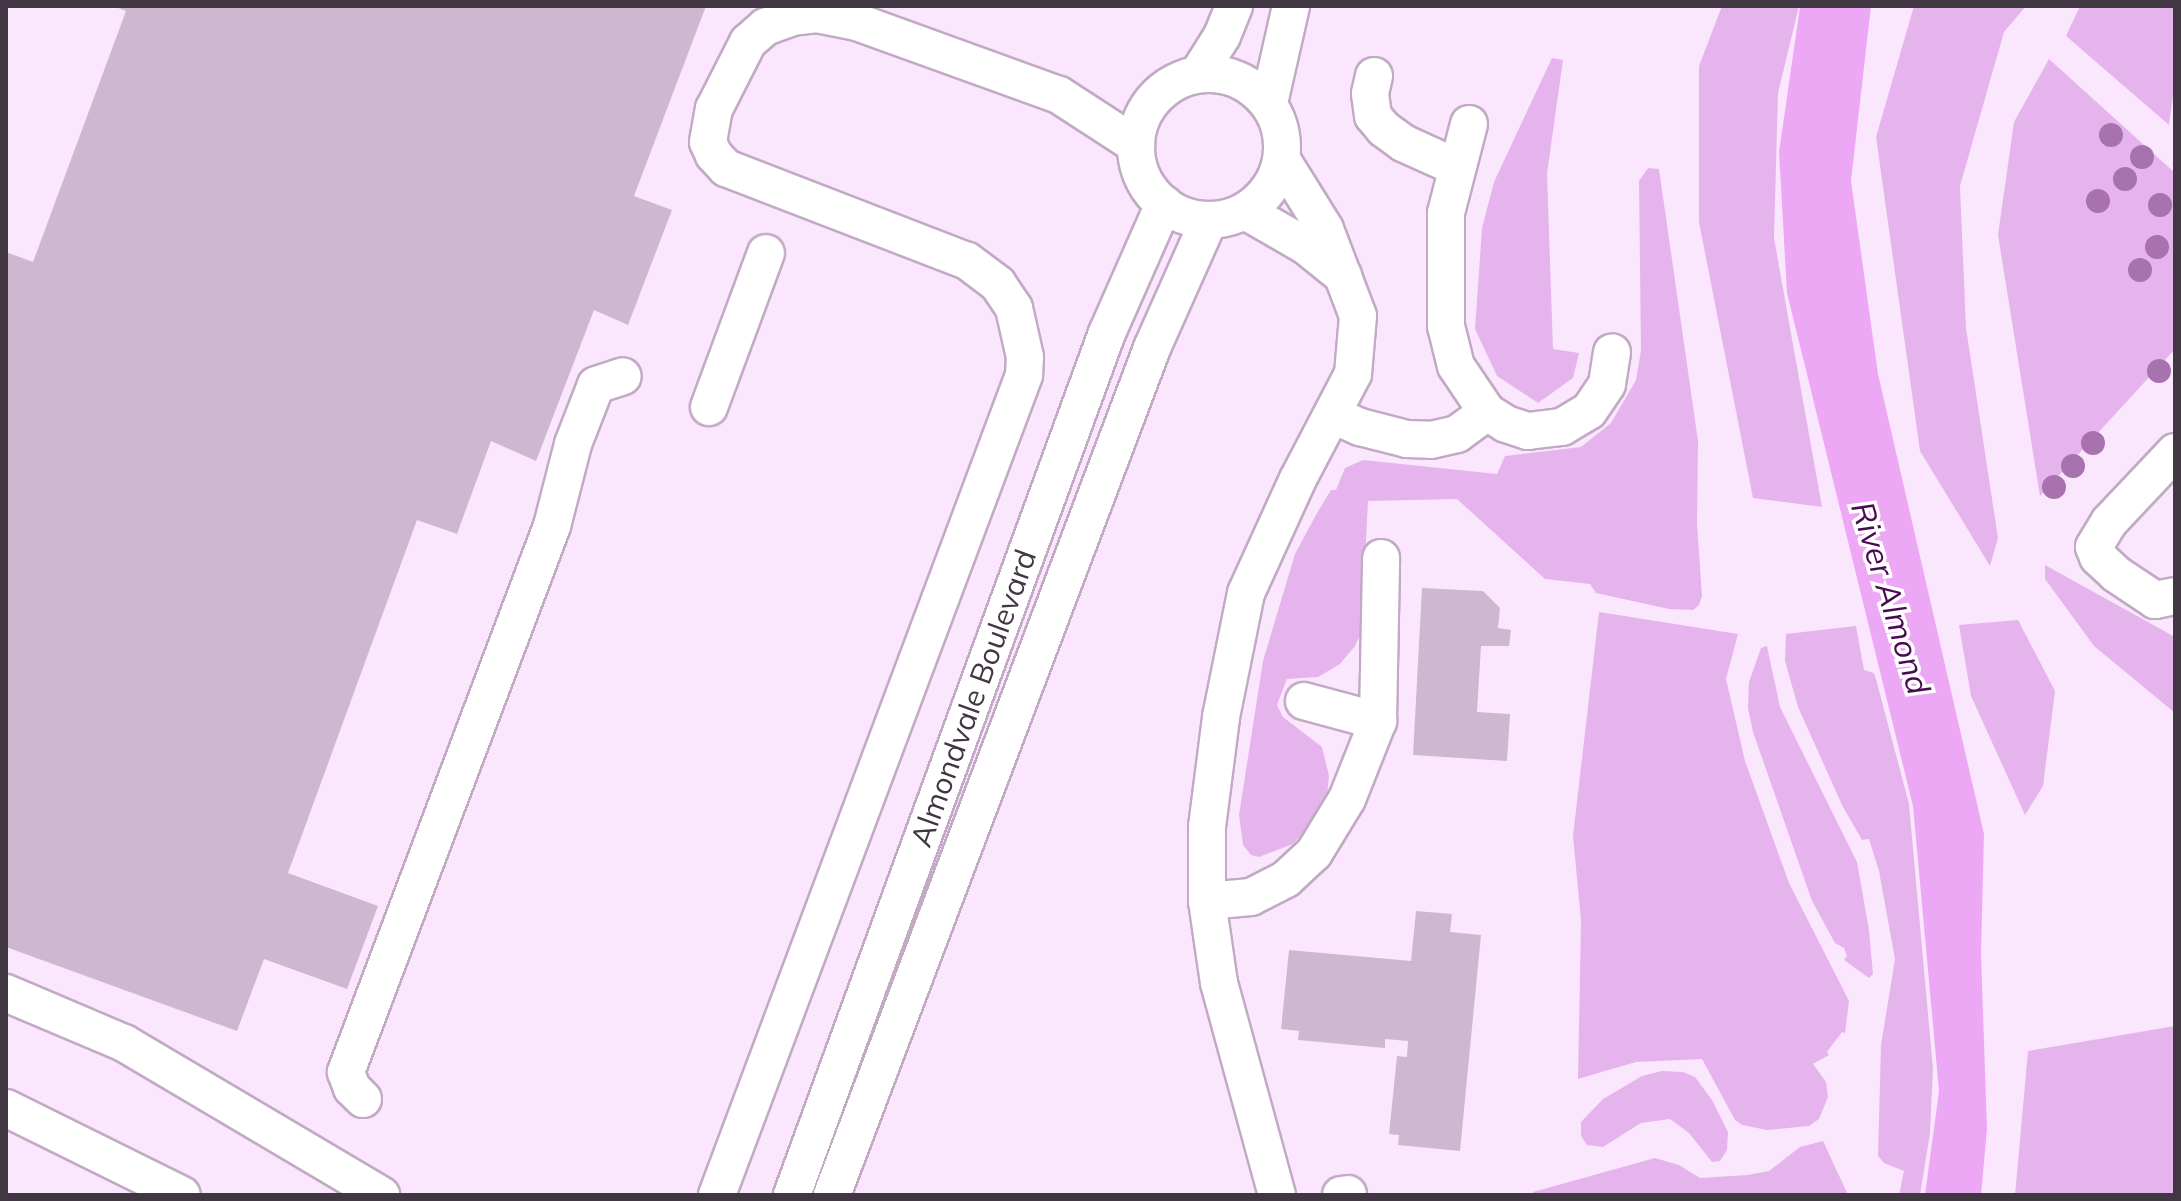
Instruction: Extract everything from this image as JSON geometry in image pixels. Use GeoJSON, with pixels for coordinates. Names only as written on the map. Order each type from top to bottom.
{"type":"FeatureCollection","features":[{"type":"Feature","properties":{"kind":"street"},"geometry":{"type":"LineString","coordinates":[[1198,74],[1222,36],[1234,6]]}},
{"type":"Feature","properties":{"kind":"street"},"geometry":{"type":"LineString","coordinates":[[1269,103],[1291,6]]}},
{"type":"Feature","properties":{"kind":"street"},"geometry":{"type":"LineString","coordinates":[[717,1195],[1024,375],[1025,357],[1014,308],[998,284],[967,261],[726,168],[714,155],[708,142],[714,109],[748,42],[791,11],[857,22],[1059,95],[1136,145]]}},
{"type":"Feature","properties":{"kind":"street"},"geometry":{"type":"LineString","coordinates":[[1198,74],[1225,75],[1249,85],[1269,103],[1281,131],[1282,160],[1262,198],[1245,211],[1209,220],[1185,216],[1164,204],[1148,187],[1139,167],[1136,145],[1140,122],[1162,90],[1198,74]]}},
{"type":"Feature","properties":{"kind":"street"},"geometry":{"type":"LineString","coordinates":[[1374,76],[1370,94],[1373,116],[1384,129],[1403,143],[1456,167]]}},
{"type":"Feature","properties":{"kind":"street"},"geometry":{"type":"LineString","coordinates":[[1059,95],[1149,105]]}},
{"type":"Feature","properties":{"kind":"street"},"geometry":{"type":"LineString","coordinates":[[1469,124],[1446,213],[1446,326],[1456,366],[1487,412],[1506,424],[1528,431],[1562,427],[1589,411],[1607,384],[1612,352]]}},
{"type":"Feature","properties":{"kind":"street"},"geometry":{"type":"LineString","coordinates":[[1277,1195],[1219,983],[1207,901],[1208,814],[1221,717],[1246,593],[1298,479],[1353,374],[1358,316],[1347,279],[1325,229],[1282,160]]}},
{"type":"Feature","properties":{"kind":"street","name":"Almondvale Boulevard"},"geometry":{"type":"LineString","coordinates":[[792,1195],[1107,333],[1164,204]]}},
{"type":"Feature","properties":{"kind":"street"},"geometry":{"type":"LineString","coordinates":[[1245,211],[1306,246],[1347,279]]}},
{"type":"Feature","properties":{"kind":"street","name":"Almondvale Boulevard"},"geometry":{"type":"LineString","coordinates":[[832,1195],[1152,348],[1209,220]]}},
{"type":"Feature","properties":{"kind":"street"},"geometry":{"type":"LineString","coordinates":[[709,407],[766,253]]}},
{"type":"Feature","properties":{"kind":"street"},"geometry":{"type":"LineString","coordinates":[[363,1099],[352,1088],[346,1072],[552,526],[573,444],[596,385],[623,376]]}},
{"type":"Feature","properties":{"kind":"street"},"geometry":{"type":"LineString","coordinates":[[1333,415],[1407,439],[1431,440],[1457,434],[1487,412]]}},
{"type":"Feature","properties":{"kind":"street"},"geometry":{"type":"LineString","coordinates":[[2175,452],[2109,522],[2094,547],[2098,557],[2116,574],[2155,600],[2175,596]]}},
{"type":"Feature","properties":{"kind":"street"},"geometry":{"type":"LineString","coordinates":[[1207,901],[1251,897],[1286,879],[1314,853],[1347,799],[1378,721],[1381,558]]}},
{"type":"Feature","properties":{"kind":"street"},"geometry":{"type":"LineString","coordinates":[[1304,701],[1378,721]]}},
{"type":"Feature","properties":{"kind":"street"},"geometry":{"type":"LineString","coordinates":[[6,993],[124,1043],[381,1195]]}},
{"type":"Feature","properties":{"kind":"street"},"geometry":{"type":"LineString","coordinates":[[6,1108],[124,1182],[182,1195]]}},
{"type":"Feature","properties":{"kind":"street"},"geometry":{"type":"LineString","coordinates":[[1341,1195],[1348,1194]]}},
{"type":"Feature","properties":{"kind":"shaded area"},"geometry":{"type":"Polygon","coordinates":[[[1722,6],[1799,6],[1778,93],[1774,238],[1822,507],[1753,498],[1699,222],[1699,66],[1722,6]]]}},
{"type":"Feature","properties":{"kind":"shaded area"},"geometry":{"type":"Polygon","coordinates":[[[1914,6],[2026,6],[2004,32],[1960,186],[1966,328],[1998,538],[1990,566],[1920,451],[1876,137],[1914,6]]]}},
{"type":"Feature","properties":{"kind":"shaded area"},"geometry":{"type":"Polygon","coordinates":[[[2080,6],[2175,6],[2175,80],[2169,125],[2066,36],[2080,6]]]}},
{"type":"Feature","properties":{"kind":"shaded area"},"geometry":{"type":"Polygon","coordinates":[[[1552,58],[1563,60],[1547,174],[1553,349],[1579,353],[1573,378],[1538,403],[1497,376],[1475,329],[1482,228],[1494,182],[1552,58]]]}},
{"type":"Feature","properties":{"kind":"shaded area"},"geometry":{"type":"Polygon","coordinates":[[[2049,59],[2175,173],[2175,349],[2040,496],[1998,235],[2014,122],[2049,59]]]}},
{"type":"Feature","properties":{"kind":"shaded area"},"geometry":{"type":"Polygon","coordinates":[[[1648,168],[1659,169],[1698,441],[1697,524],[1702,596],[1699,605],[1693,610],[1669,609],[1596,593],[1590,584],[1545,579],[1457,499],[1368,501],[1361,633],[1340,664],[1318,677],[1287,679],[1277,705],[1283,717],[1322,747],[1329,776],[1327,796],[1319,815],[1293,844],[1259,857],[1251,855],[1243,845],[1239,815],[1263,661],[1295,554],[1317,513],[1331,490],[1336,490],[1345,468],[1363,460],[1497,474],[1505,456],[1581,447],[1611,423],[1636,380],[1641,351],[1639,181],[1648,168]]]}},
{"type":"Feature","properties":{"kind":"shaded area"},"geometry":{"type":"Polygon","coordinates":[[[2045,565],[2175,637],[2175,713],[2094,646],[2045,579],[2045,565]]]}},
{"type":"Feature","properties":{"kind":"shaded area"},"geometry":{"type":"Polygon","coordinates":[[[1599,612],[1738,634],[1726,679],[1745,761],[1789,883],[1849,1001],[1845,1033],[1842,1032],[1827,1052],[1829,1055],[1813,1064],[1826,1082],[1828,1097],[1819,1119],[1809,1126],[1767,1130],[1742,1125],[1735,1120],[1702,1059],[1636,1062],[1578,1079],[1581,921],[1573,836],[1599,612]]]}},
{"type":"Feature","properties":{"kind":"shaded area"},"geometry":{"type":"Polygon","coordinates":[[[2018,620],[2055,691],[2043,786],[2025,815],[1971,696],[1959,625],[2018,620]]]}},
{"type":"Feature","properties":{"kind":"shaded area"},"geometry":{"type":"Polygon","coordinates":[[[1856,626],[1864,670],[1874,673],[1909,804],[1933,1069],[1930,1133],[1920,1195],[1899,1195],[1904,1171],[1884,1163],[1878,1156],[1881,1045],[1895,959],[1879,871],[1869,839],[1862,840],[1843,807],[1798,707],[1785,661],[1786,634],[1856,626]]]}},
{"type":"Feature","properties":{"kind":"shaded area"},"geometry":{"type":"Polygon","coordinates":[[[1767,646],[1780,707],[1857,862],[1869,930],[1873,974],[1869,978],[1844,960],[1847,956],[1844,948],[1835,943],[1812,901],[1753,732],[1748,708],[1749,682],[1761,648],[1767,646]]]}},
{"type":"Feature","properties":{"kind":"shaded area"},"geometry":{"type":"Polygon","coordinates":[[[2175,1026],[2175,1195],[2015,1195],[2028,1051],[2175,1026]]]}},
{"type":"Feature","properties":{"kind":"shaded area"},"geometry":{"type":"Polygon","coordinates":[[[1662,1071],[1683,1072],[1695,1077],[1712,1100],[1728,1132],[1727,1150],[1720,1161],[1712,1162],[1689,1133],[1670,1119],[1641,1123],[1603,1147],[1587,1145],[1581,1136],[1581,1122],[1603,1099],[1642,1076],[1662,1071]]]}},
{"type":"Feature","properties":{"kind":"shaded area"},"geometry":{"type":"Polygon","coordinates":[[[1823,1141],[1848,1195],[1535,1195],[1533,1192],[1655,1158],[1679,1165],[1700,1178],[1747,1175],[1769,1171],[1800,1147],[1823,1141]]]}},
{"type":"Feature","properties":{"kind":"water","name":"River Almond"},"geometry":{"type":"Polygon","coordinates":[[[1871,6],[1851,181],[1878,374],[1984,834],[1981,953],[1987,1129],[1981,1195],[1925,1195],[1939,1091],[1913,806],[1787,293],[1779,152],[1800,7],[1871,6]]]}},
{"type":"Feature","properties":{"kind":"building"},"geometry":{"type":"Polygon","coordinates":[[[113,6],[706,6],[634,196],[672,210],[628,325],[594,310],[536,461],[491,441],[457,534],[417,520],[288,873],[378,906],[347,989],[264,959],[237,1031],[6,947],[6,252],[33,262],[126,11],[113,6]]]}},
{"type":"Feature","properties":{"kind":"building"},"geometry":{"type":"Polygon","coordinates":[[[1422,588],[1483,591],[1500,608],[1498,628],[1511,630],[1509,646],[1481,646],[1477,712],[1510,714],[1507,761],[1413,755],[1422,588]]]}},
{"type":"Feature","properties":{"kind":"building"},"geometry":{"type":"Polygon","coordinates":[[[1416,911],[1452,914],[1450,932],[1481,935],[1460,1151],[1398,1145],[1399,1135],[1389,1134],[1397,1056],[1407,1057],[1408,1041],[1385,1039],[1385,1048],[1298,1040],[1299,1031],[1281,1029],[1289,950],[1411,961],[1416,911]]]}}]}
